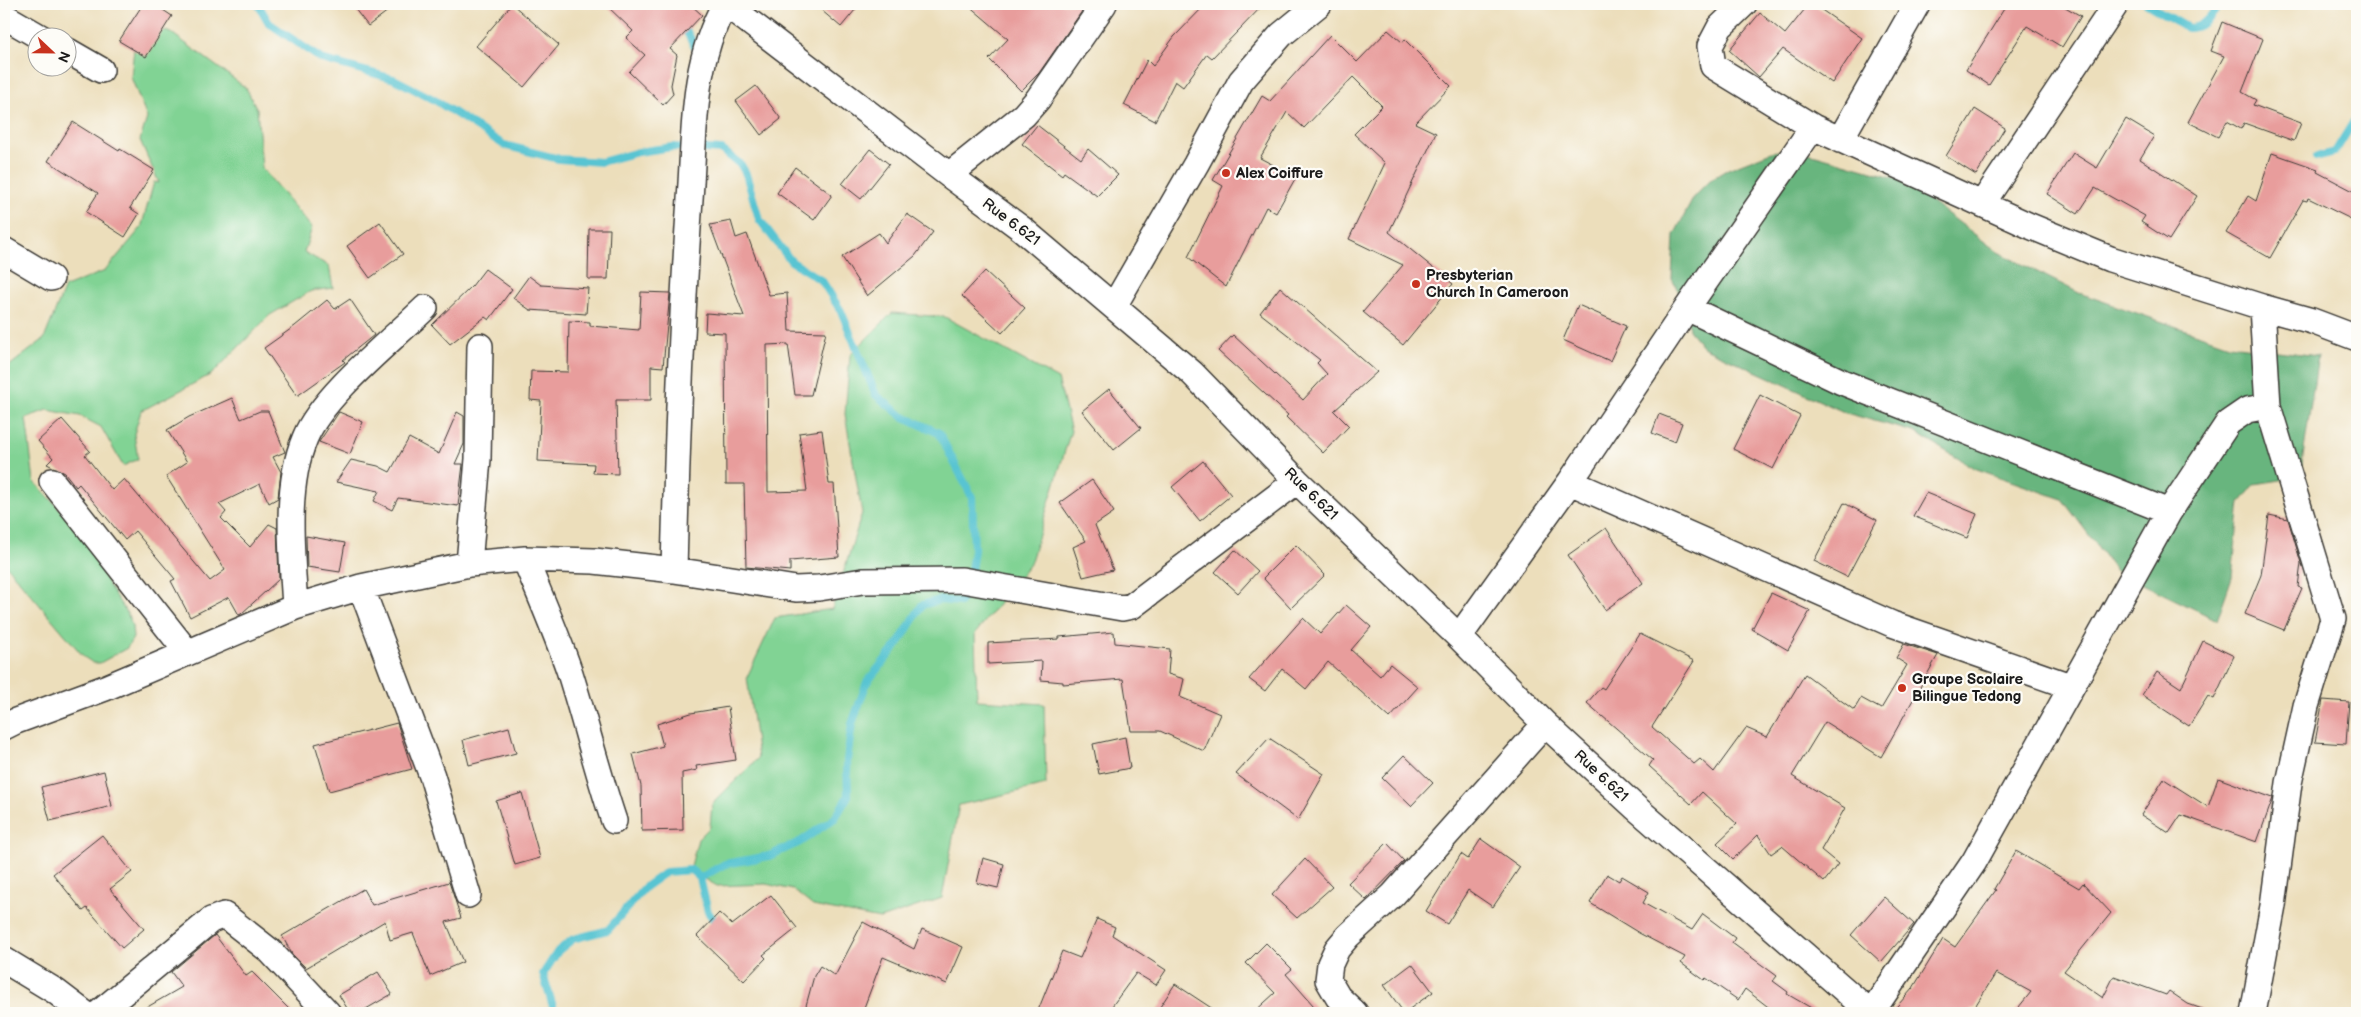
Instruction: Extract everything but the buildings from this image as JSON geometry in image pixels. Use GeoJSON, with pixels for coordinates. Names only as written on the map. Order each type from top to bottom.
{"type":"FeatureCollection","features":[{"type":"Feature","properties":{"kind":"street"},"geometry":{"type":"LineString","coordinates":[[674,570],[678,398],[693,161],[694,110],[704,53],[726,4]]}},
{"type":"Feature","properties":{"kind":"street","name":"Rue 6.621"},"geometry":{"type":"LineString","coordinates":[[726,4],[949,175],[1022,228],[1192,373],[1297,481],[1459,637],[1545,724],[1635,807],[1871,1013]]}},
{"type":"Feature","properties":{"kind":"street"},"geometry":{"type":"LineString","coordinates":[[949,175],[1024,115],[1104,4]]}},
{"type":"Feature","properties":{"kind":"street"},"geometry":{"type":"LineString","coordinates":[[1114,306],[1196,164],[1240,81],[1281,35],[1319,4]]}},
{"type":"Feature","properties":{"kind":"street"},"geometry":{"type":"LineString","coordinates":[[1744,4],[1720,26],[1710,46],[1713,66],[1813,127],[1982,204],[2110,259],[2262,308],[2312,321],[2357,338]]}},
{"type":"Feature","properties":{"kind":"street"},"geometry":{"type":"LineString","coordinates":[[1840,140],[1918,4]]}},
{"type":"Feature","properties":{"kind":"street"},"geometry":{"type":"LineString","coordinates":[[1982,204],[2116,4]]}},
{"type":"Feature","properties":{"kind":"street"},"geometry":{"type":"LineString","coordinates":[[4,16],[28,30]]}},
{"type":"Feature","properties":{"kind":"street"},"geometry":{"type":"LineString","coordinates":[[78,57],[101,70]]}},
{"type":"Feature","properties":{"kind":"street"},"geometry":{"type":"LineString","coordinates":[[1459,637],[1570,482],[1687,308],[1813,127]]}},
{"type":"Feature","properties":{"kind":"street"},"geometry":{"type":"LineString","coordinates":[[4,250],[51,278]]}},
{"type":"Feature","properties":{"kind":"street"},"geometry":{"type":"LineString","coordinates":[[295,607],[291,507],[296,466],[305,438],[317,415],[354,375],[425,308]]}},
{"type":"Feature","properties":{"kind":"street"},"geometry":{"type":"LineString","coordinates":[[1687,308],[1842,382],[2169,512]]}},
{"type":"Feature","properties":{"kind":"street"},"geometry":{"type":"LineString","coordinates":[[2253,1013],[2273,906],[2289,783],[2306,706],[2333,619],[2268,406],[2262,308]]}},
{"type":"Feature","properties":{"kind":"street"},"geometry":{"type":"LineString","coordinates":[[469,564],[478,459],[480,346]]}},
{"type":"Feature","properties":{"kind":"street"},"geometry":{"type":"LineString","coordinates":[[1871,1013],[1974,862],[2070,686],[2169,512],[2228,423],[2247,410],[2268,406]]}},
{"type":"Feature","properties":{"kind":"street"},"geometry":{"type":"LineString","coordinates":[[52,481],[187,652]]}},
{"type":"Feature","properties":{"kind":"street"},"geometry":{"type":"LineString","coordinates":[[8,717],[105,688],[295,607],[361,587],[469,564],[525,559],[594,561],[674,570],[796,589],[819,588],[863,581],[962,580],[1122,608],[1132,606],[1297,481]]}},
{"type":"Feature","properties":{"kind":"street"},"geometry":{"type":"LineString","coordinates":[[1570,482],[1892,624],[2070,686]]}},
{"type":"Feature","properties":{"kind":"street"},"geometry":{"type":"LineString","coordinates":[[525,559],[566,663],[597,771],[614,821]]}},
{"type":"Feature","properties":{"kind":"street"},"geometry":{"type":"LineString","coordinates":[[361,587],[432,776],[468,895]]}},
{"type":"Feature","properties":{"kind":"street"},"geometry":{"type":"LineString","coordinates":[[1355,1013],[1338,997],[1328,980],[1330,964],[1338,949],[1348,936],[1393,895],[1545,724]]}},
{"type":"Feature","properties":{"kind":"street"},"geometry":{"type":"LineString","coordinates":[[99,1013],[211,920],[224,915],[270,951],[328,1013]]}},
{"type":"Feature","properties":{"kind":"street"},"geometry":{"type":"LineString","coordinates":[[4,960],[55,991],[84,1013]]}},
{"type":"Feature","properties":{"kind":"green space"},"geometry":{"type":"Polygon","coordinates":[[[161,29],[173,34],[246,88],[257,109],[262,168],[312,228],[304,252],[329,266],[333,288],[311,291],[270,315],[212,374],[141,411],[134,434],[138,459],[123,466],[101,427],[80,416],[47,410],[26,418],[34,481],[83,534],[109,586],[128,615],[132,626],[133,638],[127,648],[100,663],[93,663],[84,657],[4,563],[4,370],[44,339],[65,287],[105,271],[141,228],[154,182],[159,183],[140,140],[147,118],[131,77],[134,48],[161,29]]]}},
{"type":"Feature","properties":{"kind":"green space"},"geometry":{"type":"Polygon","coordinates":[[[1795,149],[1903,180],[1998,252],[2079,293],[2229,345],[2318,356],[2300,477],[2255,484],[2240,503],[2232,577],[2217,620],[2116,571],[2062,499],[1974,468],[1914,432],[1846,413],[1703,347],[1689,330],[1687,308],[1672,279],[1674,235],[1695,195],[1710,180],[1728,169],[1771,152],[1795,149]]]}},
{"type":"Feature","properties":{"kind":"green space"},"geometry":{"type":"Polygon","coordinates":[[[892,313],[945,317],[1058,379],[1071,431],[1030,564],[975,634],[977,700],[1044,704],[1046,785],[959,805],[942,898],[880,919],[813,906],[793,890],[766,884],[717,886],[690,870],[698,839],[710,827],[712,804],[758,758],[747,677],[775,618],[832,609],[862,513],[845,414],[850,355],[892,313]]]}},
{"type":"Feature","properties":{"kind":"waterway"},"geometry":{"type":"LineString","coordinates":[[258,4],[269,23],[321,59],[394,79],[433,99],[504,145],[559,159],[601,162],[638,152],[672,147],[722,150],[741,165],[746,174],[759,219],[791,261],[822,281],[841,311],[876,395],[902,416],[939,433],[972,497],[974,550],[968,591],[960,602],[940,600],[922,605],[898,644],[867,682],[852,724],[847,760],[848,796],[835,818],[800,842],[769,856],[725,864],[700,878],[691,870],[666,872],[645,887],[608,930],[573,939],[558,951],[543,974],[555,1013]]}},
{"type":"Feature","properties":{"kind":"waterway"},"geometry":{"type":"LineString","coordinates":[[2147,4],[2188,28],[2203,23],[2221,4]]}},
{"type":"Feature","properties":{"kind":"waterway"},"geometry":{"type":"LineString","coordinates":[[682,23],[699,54]]}},
{"type":"Feature","properties":{"kind":"waterway"},"geometry":{"type":"LineString","coordinates":[[2316,157],[2335,152],[2357,116]]}},
{"type":"Feature","properties":{"kind":"waterway"},"geometry":{"type":"LineString","coordinates":[[700,878],[708,912],[719,927]]}},
{"type":"Feature","properties":{"kind":"place","name":"Alex Coiffure"},"geometry":{"type":"Point","coordinates":[1226,173]}},
{"type":"Feature","properties":{"kind":"place","name":"Presbyterian Church In Cameroon"},"geometry":{"type":"Point","coordinates":[1416,284]}},
{"type":"Feature","properties":{"kind":"place","name":"Groupe Scolaire Bilingue Tedong"},"geometry":{"type":"Point","coordinates":[1902,688]}}]}
